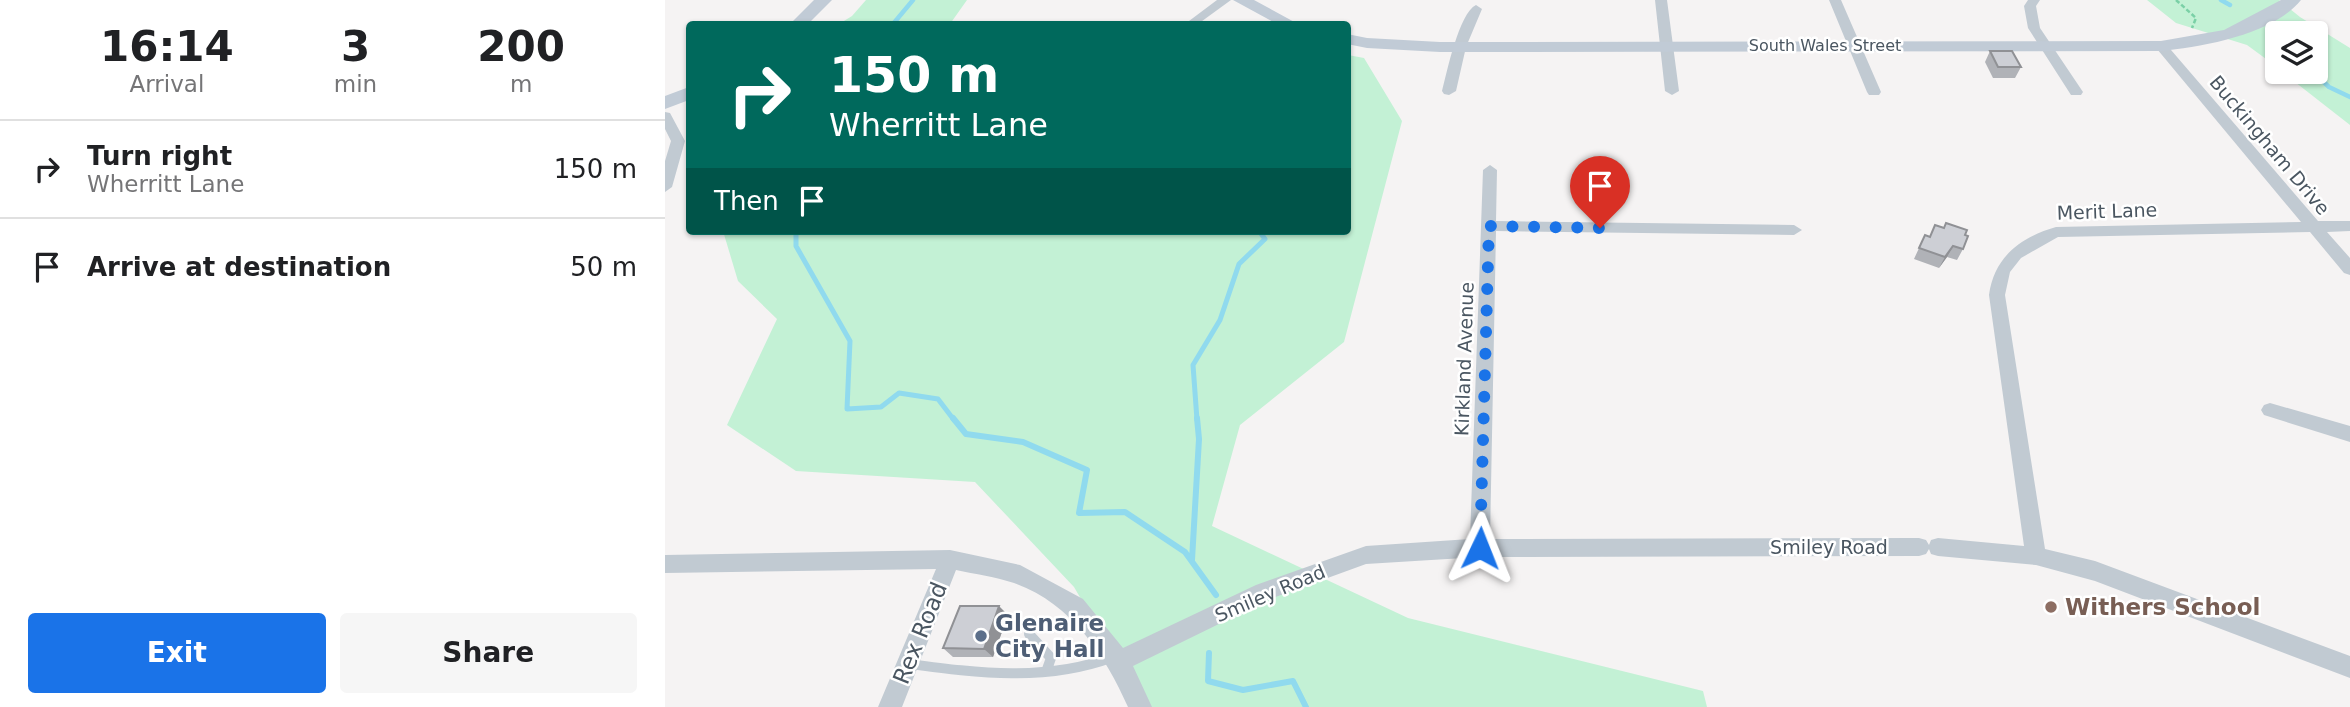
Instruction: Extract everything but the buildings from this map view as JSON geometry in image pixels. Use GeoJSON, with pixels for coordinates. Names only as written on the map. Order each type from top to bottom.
{"type":"FeatureCollection","features":[{"type":"Feature","properties":{"kind":"street"},"geometry":{"type":"LineString","coordinates":[[801,21],[824,0]]}},
{"type":"Feature","properties":{"kind":"street"},"geometry":{"type":"LineString","coordinates":[[1195,21],[1225,0]]}},
{"type":"Feature","properties":{"kind":"street"},"geometry":{"type":"LineString","coordinates":[[1241,0],[1283,21]]}},
{"type":"Feature","properties":{"kind":"street"},"geometry":{"type":"LineString","coordinates":[[1661,0],[1672,91]]}},
{"type":"Feature","properties":{"kind":"street"},"geometry":{"type":"LineString","coordinates":[[1835,0],[1874,92]]}},
{"type":"Feature","properties":{"kind":"street"},"geometry":{"type":"LineString","coordinates":[[2034,0],[2030,6],[2034,28],[2076,92]]}},
{"type":"Feature","properties":{"kind":"street","name":"South Wales Street"},"geometry":{"type":"LineString","coordinates":[[1351,40],[1390,45],[1460,47],[1666,44],[2161,46],[2206,42],[2248,29],[2293,0]]}},
{"type":"Feature","properties":{"kind":"street"},"geometry":{"type":"LineString","coordinates":[[1449,91],[1460,47],[1476,9]]}},
{"type":"Feature","properties":{"kind":"street","name":"Buckingham Drive"},"geometry":{"type":"LineString","coordinates":[[2161,46],[2350,269]]}},
{"type":"Feature","properties":{"kind":"street"},"geometry":{"type":"LineString","coordinates":[[665,103],[686,94]]}},
{"type":"Feature","properties":{"kind":"street"},"geometry":{"type":"LineString","coordinates":[[665,116],[678,141],[665,187]]}},
{"type":"Feature","properties":{"kind":"street","name":"Kirkland Avenue"},"geometry":{"type":"LineString","coordinates":[[1480,548],[1490,170]]}},
{"type":"Feature","properties":{"kind":"street"},"geometry":{"type":"LineString","coordinates":[[1489,226],[1794,230]]}},
{"type":"Feature","properties":{"kind":"street","name":"Merit Lane"},"geometry":{"type":"LineString","coordinates":[[2036,556],[1997,295],[1997,278],[2010,259],[2029,242],[2056,232],[2350,226]]}},
{"type":"Feature","properties":{"kind":"street"},"geometry":{"type":"LineString","coordinates":[[2270,410],[2350,434]]}},
{"type":"Feature","properties":{"kind":"street","name":"Smiley Road"},"geometry":{"type":"LineString","coordinates":[[1117,659],[1264,592],[1366,555],[1480,548],[1928,547],[2036,556],[2095,572],[2350,667]]}},
{"type":"Feature","properties":{"kind":"street"},"geometry":{"type":"LineString","coordinates":[[665,564],[950,559],[1020,575],[1075,606],[1117,659],[1140,707]]}},
{"type":"Feature","properties":{"kind":"street","name":"Rex Road"},"geometry":{"type":"LineString","coordinates":[[890,707],[950,559]]}},
{"type":"Feature","properties":{"kind":"lane"},"geometry":{"type":"LineString","coordinates":[[1029,634],[1051,658],[1046,672]]}},
{"type":"Feature","properties":{"kind":"lane"},"geometry":{"type":"LineString","coordinates":[[907,664],[1006,673],[1086,667],[1117,659]]}},
{"type":"Feature","properties":{"kind":"path"},"geometry":{"type":"LineString","coordinates":[[2176,0],[2194,15],[2192,29],[2206,42]]}},
{"type":"Feature","properties":{"kind":"green space"},"geometry":{"type":"Polygon","coordinates":[[[866,0],[967,0],[952,21],[844,21],[866,0]]]}},
{"type":"Feature","properties":{"kind":"green space"},"geometry":{"type":"Polygon","coordinates":[[[2147,0],[2279,0],[2306,21],[2265,21],[2265,58],[2247,45],[2176,23],[2147,0]]]}},
{"type":"Feature","properties":{"kind":"green space"},"geometry":{"type":"Polygon","coordinates":[[[2328,34],[2350,48],[2350,125],[2297,84],[2328,84],[2328,34]]]}},
{"type":"Feature","properties":{"kind":"green space"},"geometry":{"type":"Polygon","coordinates":[[[1351,56],[1364,58],[1402,121],[1344,342],[1240,425],[1212,526],[1408,618],[1703,691],[1707,707],[1144,707],[1074,587],[975,482],[796,471],[727,425],[777,319],[738,281],[724,235],[1351,235],[1351,56]]]}},
{"type":"Feature","properties":{"kind":"waterway"},"geometry":{"type":"LineString","coordinates":[[896,21],[913,0]]}},
{"type":"Feature","properties":{"kind":"waterway"},"geometry":{"type":"LineString","coordinates":[[2221,0],[2230,5]]}},
{"type":"Feature","properties":{"kind":"waterway"},"geometry":{"type":"LineString","coordinates":[[2326,84],[2350,97]]}},
{"type":"Feature","properties":{"kind":"waterway"},"geometry":{"type":"LineString","coordinates":[[796,235],[796,246],[850,341],[847,409],[881,407],[899,393],[938,399],[954,420]]}},
{"type":"Feature","properties":{"kind":"waterway"},"geometry":{"type":"LineString","coordinates":[[1197,420],[1193,365],[1220,320],[1239,264],[1265,239],[1262,235]]}},
{"type":"Feature","properties":{"kind":"waterway"},"geometry":{"type":"LineString","coordinates":[[953,418],[966,434],[1023,442],[1087,470],[1079,513],[1125,512],[1185,552],[1216,595]]}},
{"type":"Feature","properties":{"kind":"waterway"},"geometry":{"type":"LineString","coordinates":[[1192,560],[1199,439],[1197,418]]}},
{"type":"Feature","properties":{"kind":"waterway"},"geometry":{"type":"LineString","coordinates":[[1209,653],[1208,681],[1243,690],[1293,681],[1306,707]]}},
{"type":"Feature","properties":{"kind":"place","name":"Withers School"},"geometry":{"type":"Point","coordinates":[2051,607]}},
{"type":"Feature","properties":{"kind":"place","name":"Glenaire City Hall"},"geometry":{"type":"Point","coordinates":[981,636]}},
{"type":"Feature","properties":{"kind":"route"},"geometry":{"type":"LineString","coordinates":[[1480,548],[1489,226],[1600,228]]}}]}
